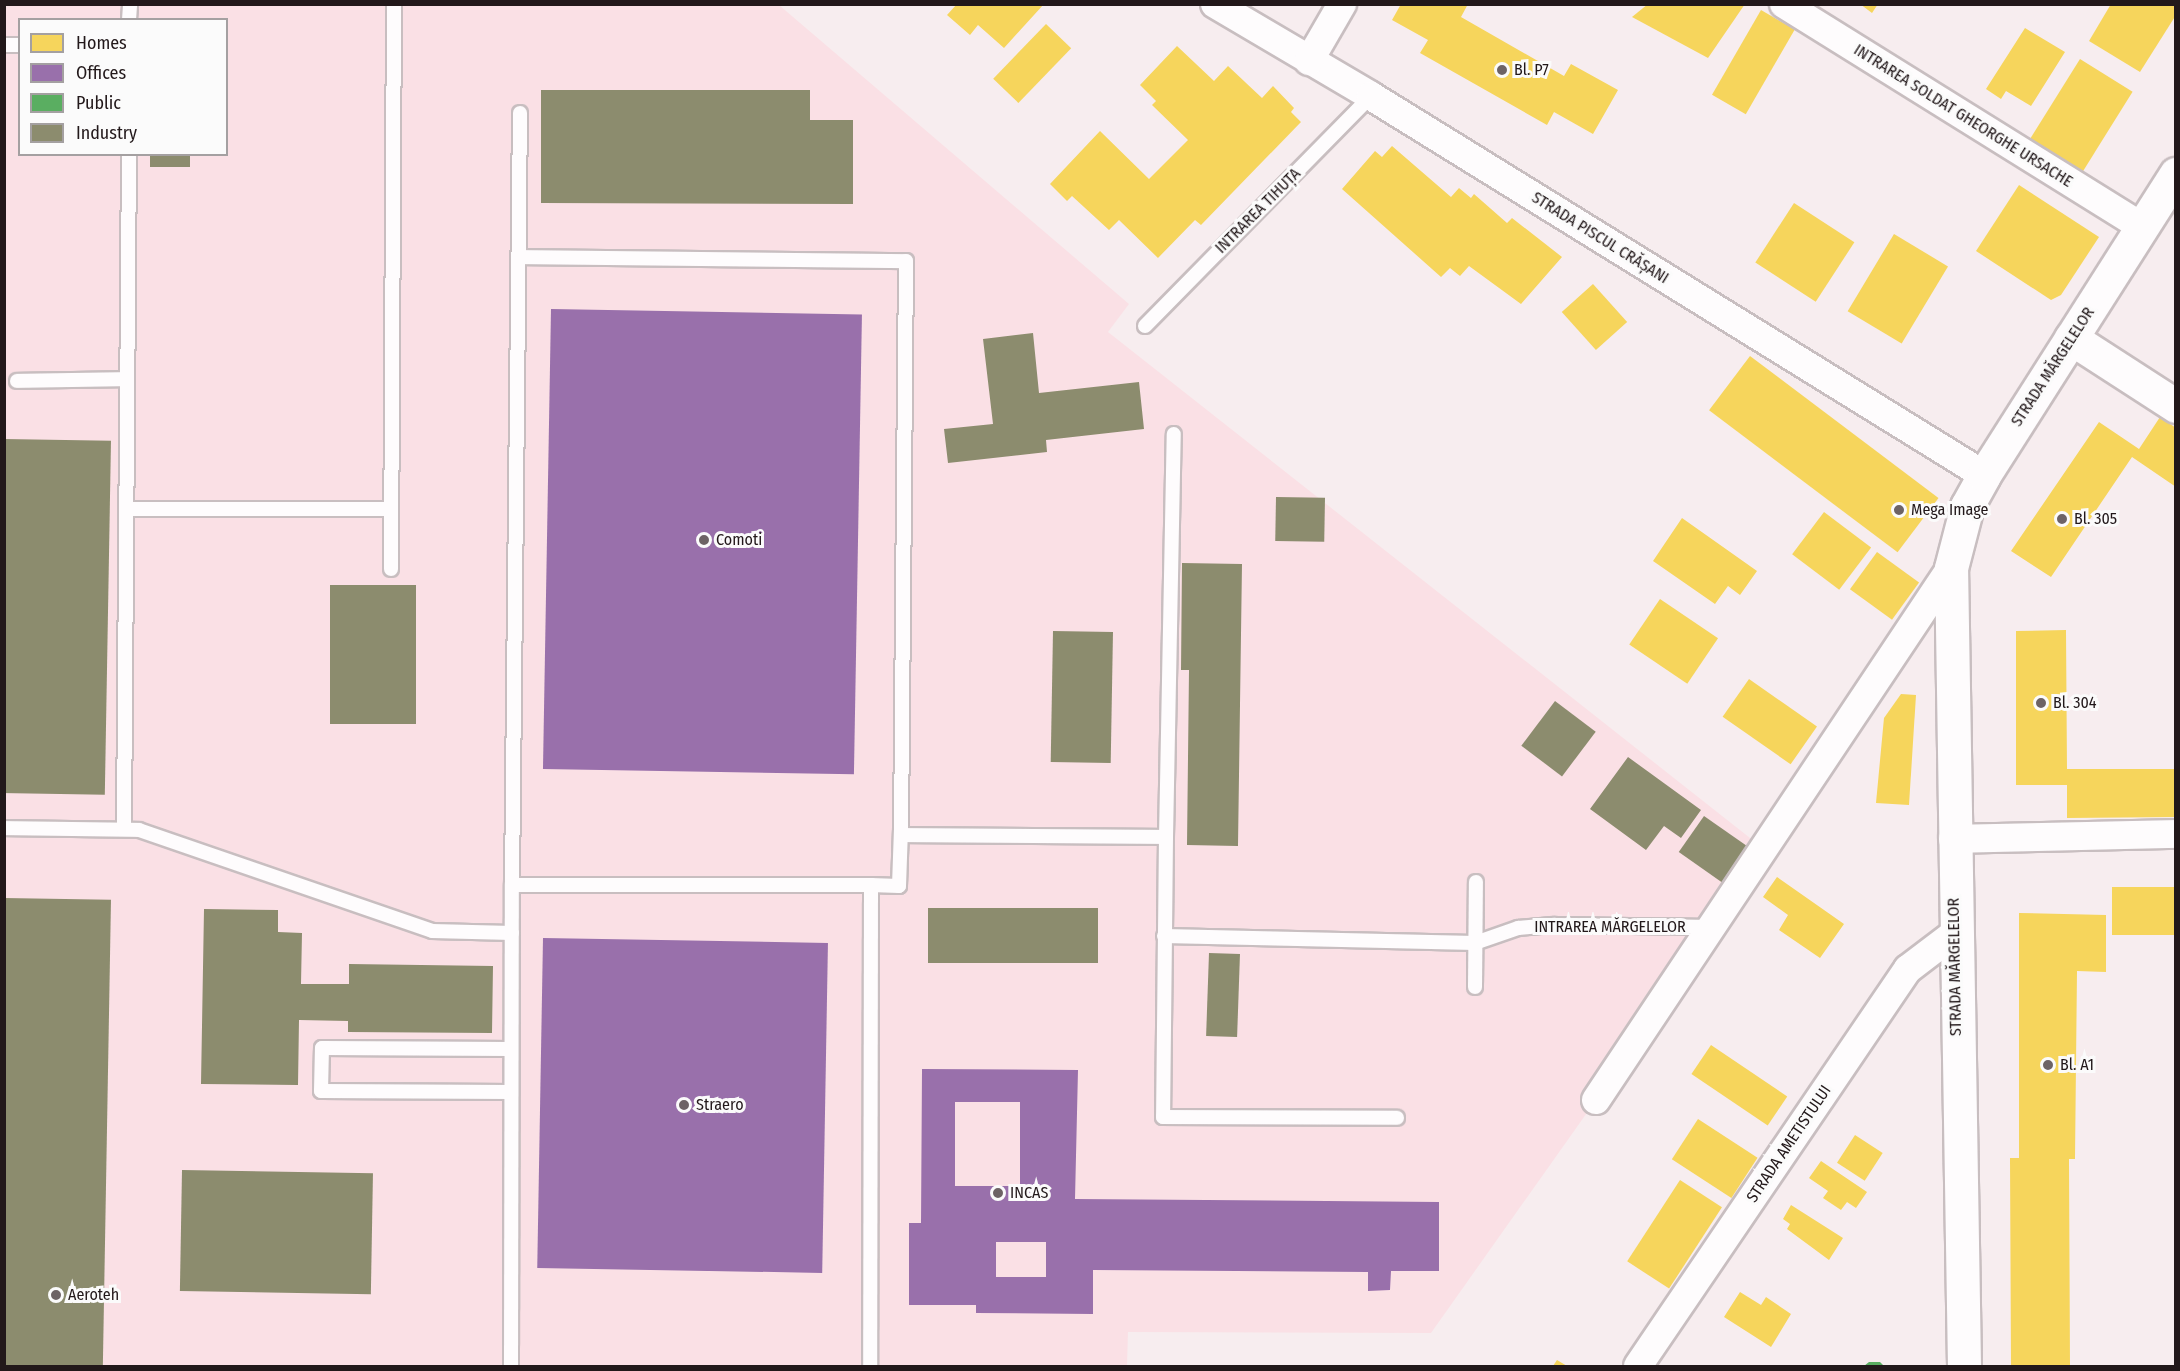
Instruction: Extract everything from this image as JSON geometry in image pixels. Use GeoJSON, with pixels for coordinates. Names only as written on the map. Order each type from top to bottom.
{"type":"FeatureCollection","features":[{"type":"Feature","properties":{"kind":"street","name":"STRADA PISCUL CRĂȘANI"},"geometry":{"type":"LineString","coordinates":[[1215,4],[1371,96],[1984,475]]}},
{"type":"Feature","properties":{"kind":"street"},"geometry":{"type":"LineString","coordinates":[[1309,61],[1342,4]]}},
{"type":"Feature","properties":{"kind":"street","name":"INTRAREA SOLDAT GHEORGHE URSACHE"},"geometry":{"type":"LineString","coordinates":[[1784,4],[2142,227]]}},
{"type":"Feature","properties":{"kind":"street","name":"STRADA MĂRGELELOR"},"geometry":{"type":"LineString","coordinates":[[1964,1366],[1954,934],[1951,568],[1967,506],[1984,475],[2175,174]]}},
{"type":"Feature","properties":{"kind":"street"},"geometry":{"type":"LineString","coordinates":[[2072,338],[2175,406]]}},
{"type":"Feature","properties":{"kind":"street","name":"STRADA MĂRGELELOR"},"geometry":{"type":"LineString","coordinates":[[1596,1100],[1951,568]]}},
{"type":"Feature","properties":{"kind":"street"},"geometry":{"type":"LineString","coordinates":[[1953,838],[2175,834]]}},
{"type":"Feature","properties":{"kind":"street","name":"STRADA AMETISTULUI"},"geometry":{"type":"LineString","coordinates":[[1638,1366],[1908,969],[1954,934]]}},
{"type":"Feature","properties":{"kind":"lane"},"geometry":{"type":"LineString","coordinates":[[391,569],[394,4]]}},
{"type":"Feature","properties":{"kind":"lane","name":"INTRAREA TIHUȚA"},"geometry":{"type":"LineString","coordinates":[[1145,326],[1371,96]]}},
{"type":"Feature","properties":{"kind":"lane"},"geometry":{"type":"LineString","coordinates":[[511,1366],[512,885],[520,113]]}},
{"type":"Feature","properties":{"kind":"lane"},"geometry":{"type":"LineString","coordinates":[[124,829],[129,156]]}},
{"type":"Feature","properties":{"kind":"lane"},"geometry":{"type":"LineString","coordinates":[[519,257],[906,261],[901,835],[1166,837]]}},
{"type":"Feature","properties":{"kind":"lane"},"geometry":{"type":"LineString","coordinates":[[16,381],[127,379]]}},
{"type":"Feature","properties":{"kind":"lane"},"geometry":{"type":"LineString","coordinates":[[1174,434],[1164,936],[1163,1117],[1397,1118]]}},
{"type":"Feature","properties":{"kind":"lane"},"geometry":{"type":"LineString","coordinates":[[126,509],[391,509]]}},
{"type":"Feature","properties":{"kind":"lane"},"geometry":{"type":"LineString","coordinates":[[4,828],[139,830],[432,931],[512,933]]}},
{"type":"Feature","properties":{"kind":"lane"},"geometry":{"type":"LineString","coordinates":[[512,885],[899,886],[901,829]]}},
{"type":"Feature","properties":{"kind":"lane"},"geometry":{"type":"LineString","coordinates":[[1475,987],[1476,882]]}},
{"type":"Feature","properties":{"kind":"lane"},"geometry":{"type":"LineString","coordinates":[[870,1366],[871,885]]}},
{"type":"Feature","properties":{"kind":"lane","name":"INTRAREA MĂRGELELOR"},"geometry":{"type":"LineString","coordinates":[[1475,943],[1509,930],[1556,925],[1711,927]]}},
{"type":"Feature","properties":{"kind":"lane"},"geometry":{"type":"LineString","coordinates":[[1164,936],[1475,943]]}},
{"type":"Feature","properties":{"kind":"lane"},"geometry":{"type":"LineString","coordinates":[[511,1049],[322,1048],[321,1091],[511,1092]]}},
{"type":"Feature","properties":{"kind":"shaded area"},"geometry":{"type":"Polygon","coordinates":[[[5,5],[779,5],[1129,304],[1108,332],[1764,849],[1596,1100],[1431,1333],[1128,1332],[1127,1366],[5,1366],[5,5]]]}},
{"type":"Feature","properties":{"kind":"building: Homes"},"geometry":{"type":"Polygon","coordinates":[[[957,4],[1044,4],[1004,48],[978,25],[970,35],[947,15],[957,4]]]}},
{"type":"Feature","properties":{"kind":"building: Homes","name":"Bl. P7"},"geometry":{"type":"Polygon","coordinates":[[[1401,4],[1468,4],[1461,17],[1564,76],[1571,64],[1618,90],[1593,134],[1554,112],[1547,125],[1420,53],[1428,40],[1392,20],[1401,4]]]}},
{"type":"Feature","properties":{"kind":"building: Homes"},"geometry":{"type":"Polygon","coordinates":[[[1648,4],[1745,4],[1708,58],[1632,17],[1648,4]]]}},
{"type":"Feature","properties":{"kind":"building: Homes"},"geometry":{"type":"Polygon","coordinates":[[[1860,4],[1878,4],[1872,13],[1860,4]]]}},
{"type":"Feature","properties":{"kind":"building: Homes"},"geometry":{"type":"Polygon","coordinates":[[[2111,4],[2176,4],[2176,15],[2140,72],[2089,41],[2111,4]]]}},
{"type":"Feature","properties":{"kind":"building: Homes"},"geometry":{"type":"Polygon","coordinates":[[[1761,10],[1795,30],[1746,114],[1712,95],[1761,10]]]}},
{"type":"Feature","properties":{"kind":"building: Homes"},"geometry":{"type":"Polygon","coordinates":[[[1046,24],[1071,48],[1018,103],[993,79],[1046,24]]]}},
{"type":"Feature","properties":{"kind":"building: Homes"},"geometry":{"type":"Polygon","coordinates":[[[2025,28],[2065,52],[2031,106],[2006,91],[2001,99],[1986,89],[2025,28]]]}},
{"type":"Feature","properties":{"kind":"building: Homes"},"geometry":{"type":"Polygon","coordinates":[[[1177,46],[1214,81],[1228,66],[1262,98],[1273,86],[1294,108],[1291,112],[1301,122],[1201,225],[1195,220],[1158,258],[1119,220],[1109,230],[1072,196],[1067,201],[1050,184],[1100,131],[1149,179],[1188,140],[1152,105],[1156,101],[1140,85],[1177,46]]]}},
{"type":"Feature","properties":{"kind":"building: Homes"},"geometry":{"type":"Polygon","coordinates":[[[2080,59],[2133,92],[2082,173],[2029,140],[2080,59]]]}},
{"type":"Feature","properties":{"kind":"building: Homes"},"geometry":{"type":"Polygon","coordinates":[[[1392,146],[1451,197],[1459,188],[1471,198],[1474,194],[1507,223],[1512,218],[1562,257],[1521,304],[1469,266],[1460,276],[1450,268],[1441,277],[1342,189],[1375,151],[1382,157],[1392,146]]]}},
{"type":"Feature","properties":{"kind":"building: Homes"},"geometry":{"type":"Polygon","coordinates":[[[2019,185],[2099,237],[2061,295],[2051,300],[1976,251],[2019,185]]]}},
{"type":"Feature","properties":{"kind":"building: Homes"},"geometry":{"type":"Polygon","coordinates":[[[1794,203],[1854,242],[1816,302],[1755,263],[1794,203]]]}},
{"type":"Feature","properties":{"kind":"building: Homes"},"geometry":{"type":"Polygon","coordinates":[[[1894,234],[1948,266],[1902,344],[1848,311],[1894,234]]]}},
{"type":"Feature","properties":{"kind":"building: Homes"},"geometry":{"type":"Polygon","coordinates":[[[1593,284],[1627,322],[1596,350],[1562,312],[1593,284]]]}},
{"type":"Feature","properties":{"kind":"building: Homes"},"geometry":{"type":"Polygon","coordinates":[[[1750,356],[1938,498],[1898,552],[1709,410],[1750,356]]]}},
{"type":"Feature","properties":{"kind":"building: Homes","name":"Bl. 305"},"geometry":{"type":"Polygon","coordinates":[[[2160,417],[2176,428],[2176,487],[2132,457],[2051,577],[2011,551],[2099,422],[2139,449],[2160,417]]]}},
{"type":"Feature","properties":{"kind":"building: Homes"},"geometry":{"type":"Polygon","coordinates":[[[1824,512],[1871,548],[1839,590],[1792,554],[1824,512]]]}},
{"type":"Feature","properties":{"kind":"building: Homes"},"geometry":{"type":"Polygon","coordinates":[[[1682,518],[1757,571],[1740,595],[1728,586],[1715,604],[1653,561],[1682,518]]]}},
{"type":"Feature","properties":{"kind":"building: Homes"},"geometry":{"type":"Polygon","coordinates":[[[1877,552],[1919,583],[1892,620],[1850,589],[1877,552]]]}},
{"type":"Feature","properties":{"kind":"building: Homes"},"geometry":{"type":"Polygon","coordinates":[[[1660,599],[1718,638],[1687,684],[1629,645],[1660,599]]]}},
{"type":"Feature","properties":{"kind":"building: Homes","name":"Bl. 304"},"geometry":{"type":"Polygon","coordinates":[[[2066,630],[2067,769],[2176,769],[2176,817],[2067,818],[2067,785],[2016,785],[2016,631],[2066,630]]]}},
{"type":"Feature","properties":{"kind":"building: Homes"},"geometry":{"type":"Polygon","coordinates":[[[1749,679],[1817,727],[1791,764],[1723,717],[1749,679]]]}},
{"type":"Feature","properties":{"kind":"building: Homes"},"geometry":{"type":"Polygon","coordinates":[[[1901,694],[1916,695],[1909,805],[1876,803],[1884,718],[1901,694]]]}},
{"type":"Feature","properties":{"kind":"building: Homes"},"geometry":{"type":"Polygon","coordinates":[[[1777,877],[1844,924],[1820,958],[1779,930],[1788,915],[1763,897],[1777,877]]]}},
{"type":"Feature","properties":{"kind":"building: Homes"},"geometry":{"type":"Polygon","coordinates":[[[2112,887],[2176,887],[2176,935],[2112,935],[2112,887]]]}},
{"type":"Feature","properties":{"kind":"building: Homes","name":"Bl. A1"},"geometry":{"type":"Polygon","coordinates":[[[2019,913],[2106,915],[2106,972],[2077,971],[2075,1159],[2069,1159],[2070,1366],[2011,1366],[2010,1158],[2019,1158],[2019,913]]]}},
{"type":"Feature","properties":{"kind":"building: Homes"},"geometry":{"type":"Polygon","coordinates":[[[1711,1045],[1787,1096],[1768,1125],[1691,1074],[1711,1045]]]}},
{"type":"Feature","properties":{"kind":"building: Homes"},"geometry":{"type":"Polygon","coordinates":[[[1698,1119],[1758,1158],[1731,1198],[1672,1159],[1698,1119]]]}},
{"type":"Feature","properties":{"kind":"building: Homes"},"geometry":{"type":"Polygon","coordinates":[[[1855,1135],[1883,1153],[1865,1181],[1837,1163],[1855,1135]]]}},
{"type":"Feature","properties":{"kind":"building: Homes"},"geometry":{"type":"Polygon","coordinates":[[[1821,1161],[1867,1192],[1856,1208],[1847,1202],[1841,1210],[1823,1198],[1828,1191],[1809,1178],[1821,1161]]]}},
{"type":"Feature","properties":{"kind":"building: Homes"},"geometry":{"type":"Polygon","coordinates":[[[1680,1180],[1722,1207],[1669,1289],[1627,1261],[1680,1180]]]}},
{"type":"Feature","properties":{"kind":"building: Homes"},"geometry":{"type":"Polygon","coordinates":[[[1791,1205],[1843,1238],[1829,1260],[1787,1229],[1790,1224],[1783,1219],[1791,1205]]]}},
{"type":"Feature","properties":{"kind":"building: Homes"},"geometry":{"type":"Polygon","coordinates":[[[1740,1292],[1761,1305],[1766,1297],[1791,1314],[1771,1347],[1724,1317],[1740,1292]]]}},
{"type":"Feature","properties":{"kind":"building: Homes"},"geometry":{"type":"Polygon","coordinates":[[[1557,1360],[1567,1366],[1553,1366],[1557,1360]]]}},
{"type":"Feature","properties":{"kind":"building: Offices","name":"Comoti"},"geometry":{"type":"Polygon","coordinates":[[[551,309],[862,314],[854,774],[543,769],[551,309]]]}},
{"type":"Feature","properties":{"kind":"building: Offices","name":"Straero"},"geometry":{"type":"Polygon","coordinates":[[[543,938],[828,943],[822,1273],[537,1268],[543,938]]]}},
{"type":"Feature","properties":{"kind":"building: Offices","name":"INCAS"},"geometry":{"type":"Polygon","coordinates":[[[922,1069],[1078,1070],[1075,1199],[1439,1202],[1439,1271],[1391,1271],[1390,1290],[1368,1291],[1368,1272],[1093,1270],[1093,1314],[976,1313],[976,1305],[909,1305],[909,1223],[921,1223],[922,1069]],[[955,1102],[955,1186],[1020,1186],[1020,1102],[955,1102]],[[996,1242],[996,1277],[1046,1277],[1046,1242],[996,1242]]]}},
{"type":"Feature","properties":{"kind":"building: Public"},"geometry":{"type":"Polygon","coordinates":[[[1869,1362],[1880,1362],[1884,1366],[1864,1366],[1869,1362]]]}},
{"type":"Feature","properties":{"kind":"building: Industry"},"geometry":{"type":"Polygon","coordinates":[[[541,90],[810,90],[810,120],[853,120],[853,204],[541,203],[541,90]]]}},
{"type":"Feature","properties":{"kind":"building: Industry"},"geometry":{"type":"Polygon","coordinates":[[[150,156],[190,156],[190,167],[150,167],[150,156]]]}},
{"type":"Feature","properties":{"kind":"building: Industry"},"geometry":{"type":"Polygon","coordinates":[[[1033,333],[1039,393],[1139,382],[1144,429],[1046,440],[1047,452],[948,463],[944,429],[993,424],[983,339],[1033,333]]]}},
{"type":"Feature","properties":{"kind":"building: Industry"},"geometry":{"type":"Polygon","coordinates":[[[4,439],[111,441],[105,795],[4,793],[4,439]]]}},
{"type":"Feature","properties":{"kind":"building: Industry"},"geometry":{"type":"Polygon","coordinates":[[[1276,497],[1325,498],[1324,542],[1275,541],[1276,497]]]}},
{"type":"Feature","properties":{"kind":"building: Industry"},"geometry":{"type":"Polygon","coordinates":[[[1182,563],[1242,564],[1238,846],[1187,845],[1189,670],[1181,670],[1182,563]]]}},
{"type":"Feature","properties":{"kind":"building: Industry"},"geometry":{"type":"Polygon","coordinates":[[[330,585],[416,585],[416,724],[330,724],[330,585]]]}},
{"type":"Feature","properties":{"kind":"building: Industry"},"geometry":{"type":"Polygon","coordinates":[[[1053,631],[1113,632],[1111,763],[1051,762],[1053,631]]]}},
{"type":"Feature","properties":{"kind":"building: Industry"},"geometry":{"type":"Polygon","coordinates":[[[1555,701],[1596,732],[1562,776],[1521,746],[1555,701]]]}},
{"type":"Feature","properties":{"kind":"building: Industry"},"geometry":{"type":"Polygon","coordinates":[[[1628,757],[1701,810],[1681,838],[1664,826],[1646,850],[1590,809],[1628,757]]]}},
{"type":"Feature","properties":{"kind":"building: Industry"},"geometry":{"type":"Polygon","coordinates":[[[1704,816],[1752,850],[1727,886],[1679,852],[1704,816]]]}},
{"type":"Feature","properties":{"kind":"building: Industry"},"geometry":{"type":"Polygon","coordinates":[[[4,898],[111,900],[103,1366],[4,1365],[4,898]]]}},
{"type":"Feature","properties":{"kind":"building: Industry"},"geometry":{"type":"Polygon","coordinates":[[[928,908],[1098,908],[1098,963],[928,963],[928,908]]]}},
{"type":"Feature","properties":{"kind":"building: Industry"},"geometry":{"type":"Polygon","coordinates":[[[204,909],[278,910],[278,932],[302,933],[301,984],[349,984],[349,964],[493,966],[492,1033],[348,1032],[348,1021],[299,1020],[298,1085],[201,1084],[204,909]]]}},
{"type":"Feature","properties":{"kind":"building: Industry"},"geometry":{"type":"Polygon","coordinates":[[[1209,953],[1240,954],[1237,1037],[1206,1036],[1209,953]]]}},
{"type":"Feature","properties":{"kind":"building: Industry"},"geometry":{"type":"Polygon","coordinates":[[[182,1170],[373,1173],[371,1294],[180,1291],[182,1170]]]}},
{"type":"Feature","properties":{"kind":"place","name":"Bl. P7"},"geometry":{"type":"Point","coordinates":[1502,70]}},
{"type":"Feature","properties":{"kind":"place","name":"Mega Image"},"geometry":{"type":"Point","coordinates":[1899,510]}},
{"type":"Feature","properties":{"kind":"place","name":"Bl. 305"},"geometry":{"type":"Point","coordinates":[2062,519]}},
{"type":"Feature","properties":{"kind":"place","name":"Comoti"},"geometry":{"type":"Point","coordinates":[704,540]}},
{"type":"Feature","properties":{"kind":"place","name":"Bl. 304"},"geometry":{"type":"Point","coordinates":[2041,703]}},
{"type":"Feature","properties":{"kind":"place","name":"Bl. A1"},"geometry":{"type":"Point","coordinates":[2048,1065]}},
{"type":"Feature","properties":{"kind":"place","name":"Straero"},"geometry":{"type":"Point","coordinates":[684,1105]}},
{"type":"Feature","properties":{"kind":"place","name":"INCAS"},"geometry":{"type":"Point","coordinates":[998,1193]}},
{"type":"Feature","properties":{"kind":"place","name":"Aeroteh"},"geometry":{"type":"Point","coordinates":[56,1295]}}]}
